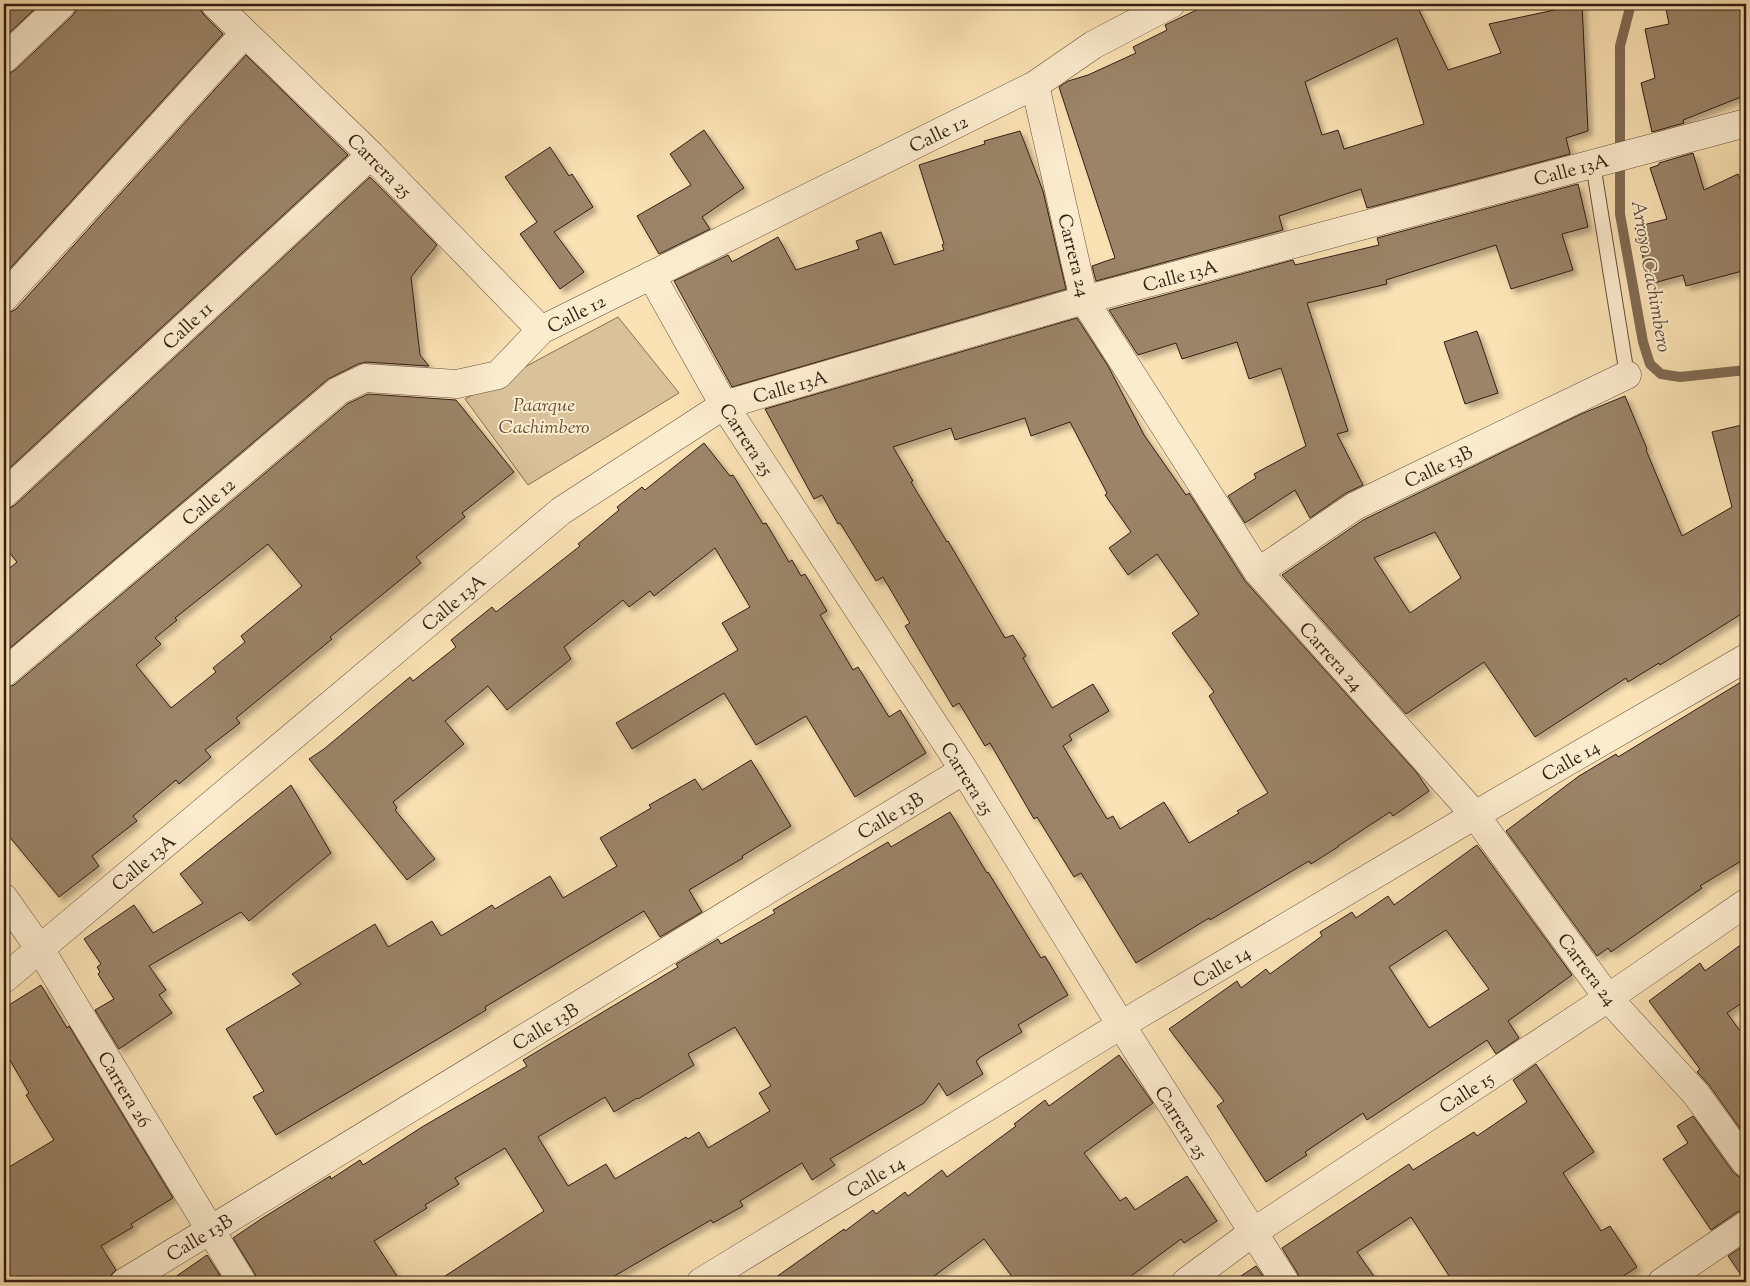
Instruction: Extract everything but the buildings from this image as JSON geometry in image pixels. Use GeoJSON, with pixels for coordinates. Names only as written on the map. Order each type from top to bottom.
{"type":"FeatureCollection","features":[{"type":"Feature","properties":{"kind":"street"},"geometry":{"type":"LineString","coordinates":[[4,59],[62,4]]}},
{"type":"Feature","properties":{"kind":"street","name":"Carrera 25"},"geometry":{"type":"LineString","coordinates":[[215,4],[371,155],[540,330]]}},
{"type":"Feature","properties":{"kind":"street","name":"Calle 12"},"geometry":{"type":"LineString","coordinates":[[4,673],[338,392],[365,378],[457,384],[498,375],[540,330],[1036,85],[1094,45],[1171,4]]}},
{"type":"Feature","properties":{"kind":"street"},"geometry":{"type":"LineString","coordinates":[[4,298],[245,33]]}},
{"type":"Feature","properties":{"kind":"street","name":"Carrera 24"},"geometry":{"type":"LineString","coordinates":[[1036,85],[1084,300],[1258,572],[1475,815],[1608,998],[1696,1094],[1746,1163]]}},
{"type":"Feature","properties":{"kind":"street","name":"Calle 13A"},"geometry":{"type":"LineString","coordinates":[[4,979],[561,511],[724,405],[1084,300],[1746,123]]}},
{"type":"Feature","properties":{"kind":"street","name":"Calle 11"},"geometry":{"type":"LineString","coordinates":[[4,494],[371,155]]}},
{"type":"Feature","properties":{"kind":"street","name":"Carrera 25"},"geometry":{"type":"LineString","coordinates":[[651,275],[724,405],[964,770],[1121,1025],[1285,1282]]}},
{"type":"Feature","properties":{"kind":"street","name":"Calle 13B"},"geometry":{"type":"LineString","coordinates":[[1258,572],[1355,506],[1627,375]]}},
{"type":"Feature","properties":{"kind":"street","name":"Calle 14"},"geometry":{"type":"LineString","coordinates":[[701,1282],[1121,1025],[1475,815],[1746,658]]}},
{"type":"Feature","properties":{"kind":"street","name":"Calle 13B"},"geometry":{"type":"LineString","coordinates":[[125,1282],[964,770]]}},
{"type":"Feature","properties":{"kind":"street","name":"Carrera 26"},"geometry":{"type":"LineString","coordinates":[[4,898],[40,949],[242,1282]]}},
{"type":"Feature","properties":{"kind":"street","name":"Calle 15"},"geometry":{"type":"LineString","coordinates":[[1186,1282],[1252,1233],[1608,998],[1746,903]]}},
{"type":"Feature","properties":{"kind":"street"},"geometry":{"type":"LineString","coordinates":[[1662,1282],[1746,1224]]}},
{"type":"Feature","properties":{"kind":"lane"},"geometry":{"type":"LineString","coordinates":[[1593,164],[1627,375]]}},
{"type":"Feature","properties":{"kind":"green space","name":"Paarque Cachimbero"},"geometry":{"type":"Polygon","coordinates":[[[618,317],[679,393],[528,485],[465,399],[618,317]]]}},
{"type":"Feature","properties":{"kind":"waterway","name":"Arroyo Cachimbero"},"geometry":{"type":"LineString","coordinates":[[1631,4],[1620,46],[1620,214],[1643,342],[1650,364],[1661,374],[1680,377],[1746,370]]}}]}
